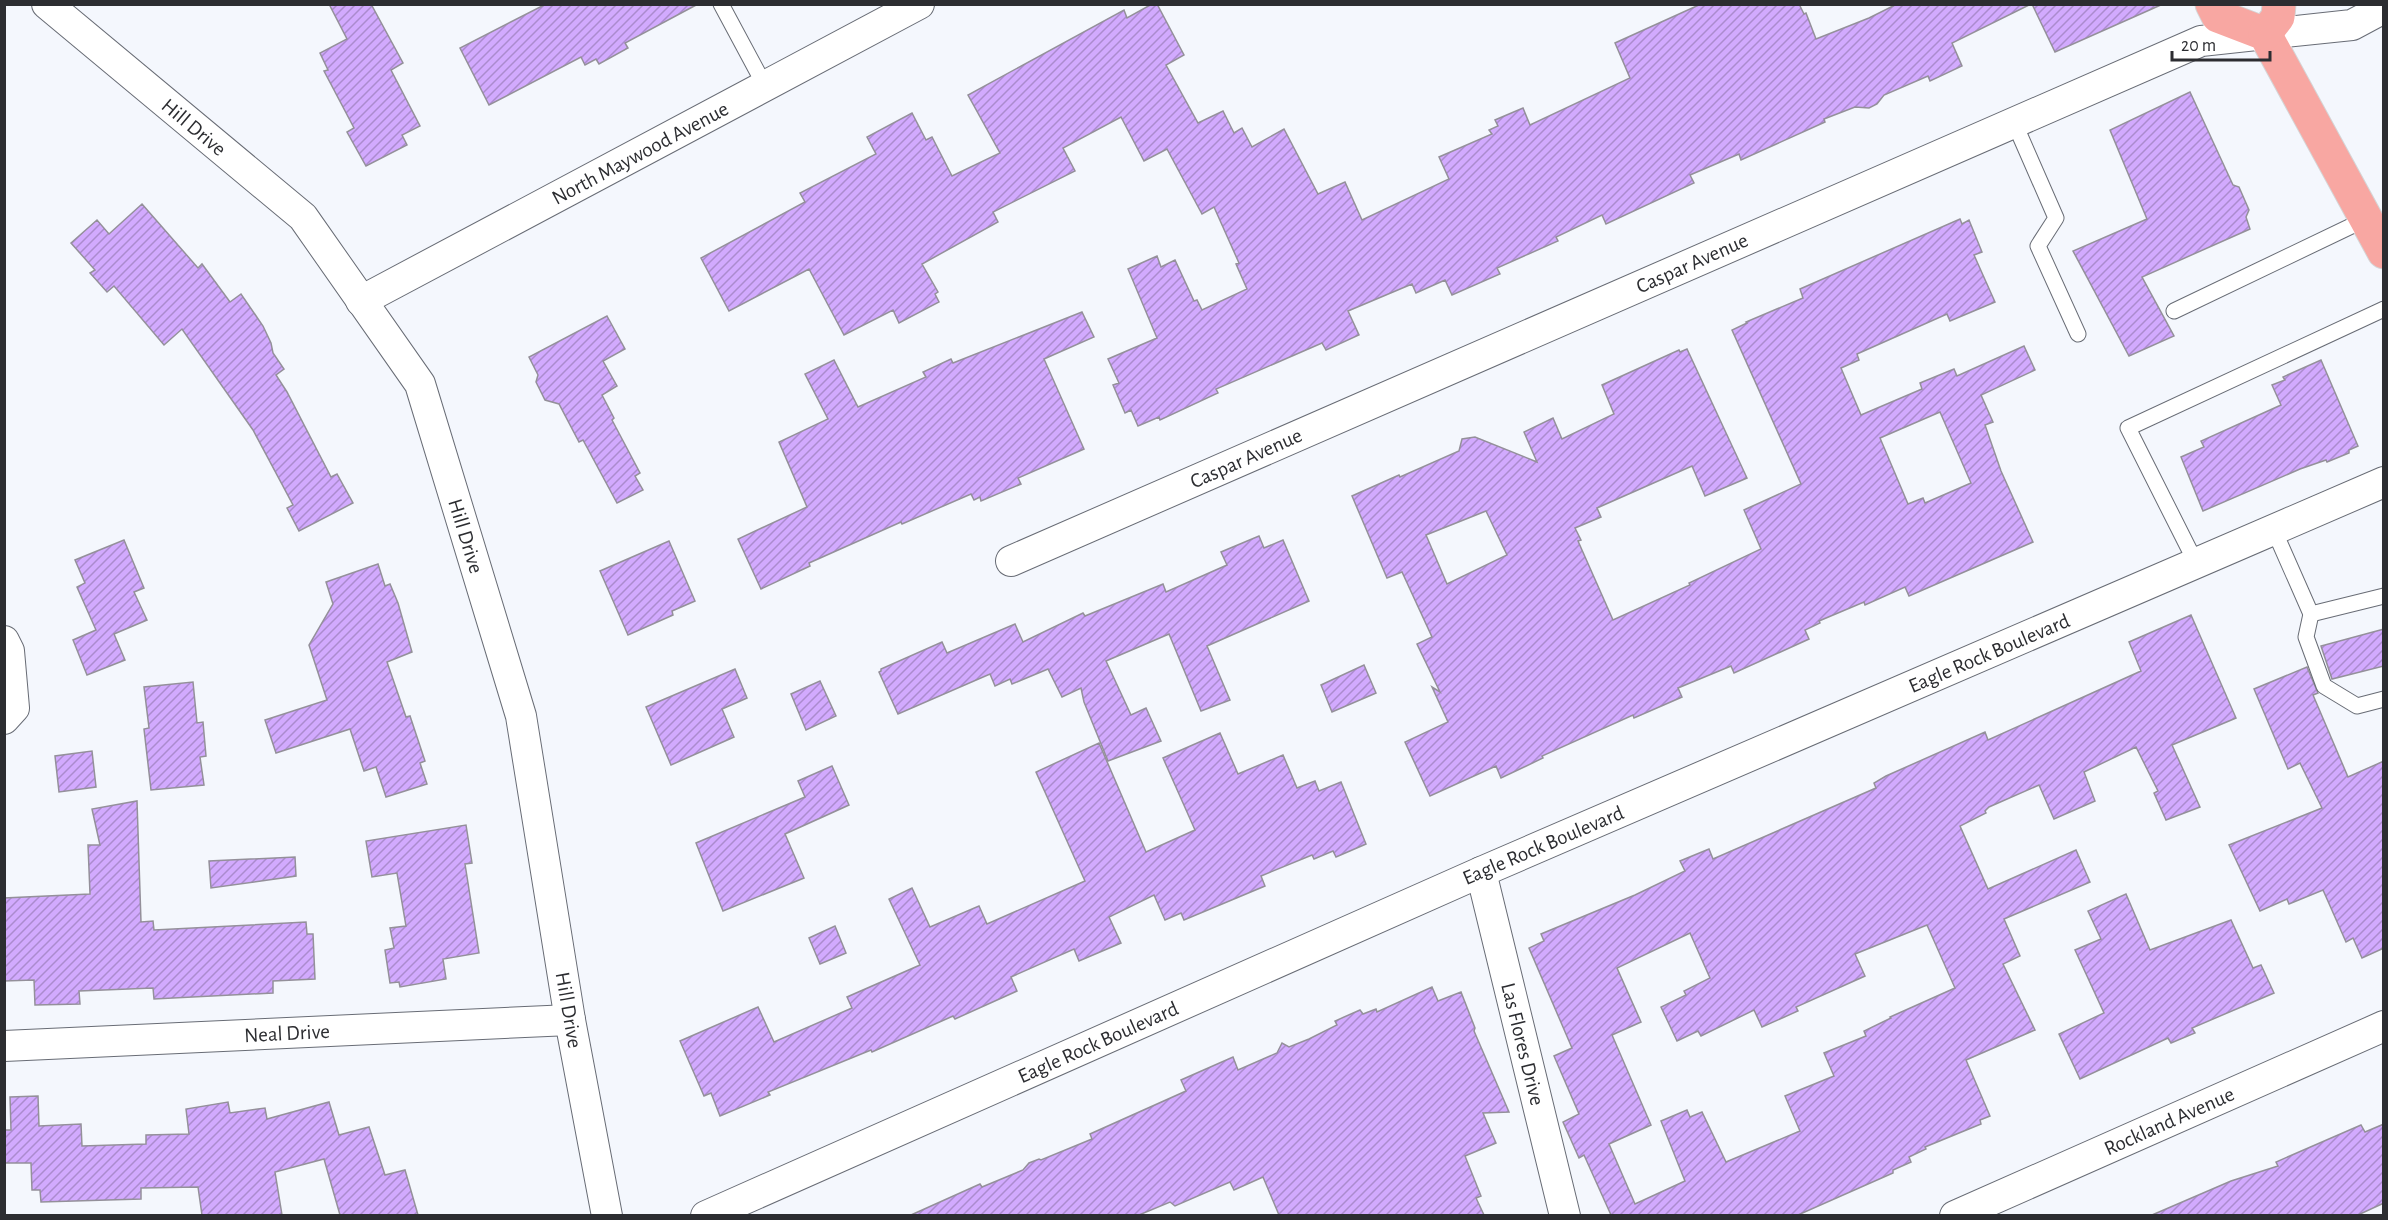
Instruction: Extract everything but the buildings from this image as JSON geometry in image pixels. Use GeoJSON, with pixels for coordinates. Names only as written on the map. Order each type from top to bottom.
{"type":"FeatureCollection","features":[{"type":"Feature","properties":{"kind":"main road"},"geometry":{"type":"LineString","coordinates":[[2212,4],[2218,16],[2265,34],[2384,252]]}},
{"type":"Feature","properties":{"kind":"main road"},"geometry":{"type":"LineString","coordinates":[[2265,34],[2278,17],[2279,4]]}},
{"type":"Feature","properties":{"kind":"street","name":"Hill Drive"},"geometry":{"type":"LineString","coordinates":[[47,4],[303,217],[420,384],[521,716],[570,1020],[607,1215]]}},
{"type":"Feature","properties":{"kind":"street","name":"North Maywood Avenue"},"geometry":{"type":"LineString","coordinates":[[361,301],[919,4]]}},
{"type":"Feature","properties":{"kind":"street","name":"Caspar Avenue"},"geometry":{"type":"LineString","coordinates":[[1011,561],[2201,41],[2352,25],[2384,9]]}},
{"type":"Feature","properties":{"kind":"street","name":"Eagle Rock Boulevard"},"geometry":{"type":"LineString","coordinates":[[706,1215],[1481,872],[2384,483]]}},
{"type":"Feature","properties":{"kind":"street"},"geometry":{"type":"LineString","coordinates":[[4,641],[9,651],[14,708],[4,719]]}},
{"type":"Feature","properties":{"kind":"street","name":"Las Flores Drive"},"geometry":{"type":"LineString","coordinates":[[1481,872],[1565,1215]]}},
{"type":"Feature","properties":{"kind":"street","name":"Neal Drive"},"geometry":{"type":"LineString","coordinates":[[4,1046],[570,1020]]}},
{"type":"Feature","properties":{"kind":"street","name":"Rockland Avenue"},"geometry":{"type":"LineString","coordinates":[[1955,1215],[2384,1026]]}},
{"type":"Feature","properties":{"kind":"lane"},"geometry":{"type":"LineString","coordinates":[[721,4],[765,86]]}},
{"type":"Feature","properties":{"kind":"lane"},"geometry":{"type":"LineString","coordinates":[[2014,122],[2056,218],[2038,246],[2078,334]]}},
{"type":"Feature","properties":{"kind":"lane"},"geometry":{"type":"LineString","coordinates":[[2174,311],[2366,219]]}},
{"type":"Feature","properties":{"kind":"lane"},"geometry":{"type":"LineString","coordinates":[[2196,563],[2128,428],[2384,309]]}},
{"type":"Feature","properties":{"kind":"lane"},"geometry":{"type":"LineString","coordinates":[[2274,530],[2311,614],[2306,637],[2324,686],[2357,706],[2384,699]]}},
{"type":"Feature","properties":{"kind":"lane"},"geometry":{"type":"LineString","coordinates":[[2311,614],[2384,596]]}}]}
